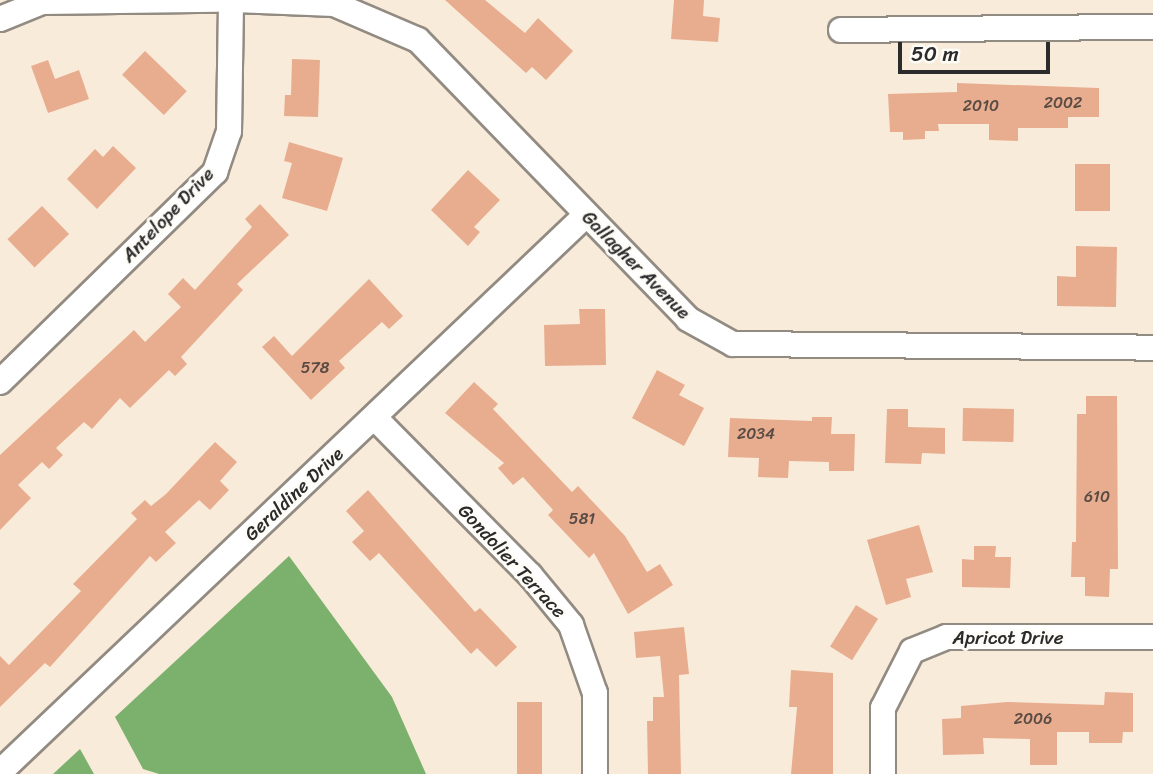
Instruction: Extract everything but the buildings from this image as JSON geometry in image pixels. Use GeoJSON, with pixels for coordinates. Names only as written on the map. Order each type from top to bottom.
{"type":"FeatureCollection","features":[{"type":"Feature","properties":{"kind":"street"},"geometry":{"type":"LineString","coordinates":[[0,19],[43,2],[217,0]]}},
{"type":"Feature","properties":{"kind":"street","name":"Gallagher Avenue"},"geometry":{"type":"LineString","coordinates":[[233,0],[334,4],[418,40],[688,319],[733,344],[1153,348]]}},
{"type":"Feature","properties":{"kind":"street","name":"Antelope Drive"},"geometry":{"type":"LineString","coordinates":[[0,382],[215,172],[229,131],[233,0]]}},
{"type":"Feature","properties":{"kind":"street"},"geometry":{"type":"LineString","coordinates":[[841,30],[1153,27]]}},
{"type":"Feature","properties":{"kind":"street","name":"Geraldine Drive"},"geometry":{"type":"LineString","coordinates":[[0,772],[586,215]]}},
{"type":"Feature","properties":{"kind":"street","name":"Gondolier Terrace"},"geometry":{"type":"LineString","coordinates":[[375,418],[530,575],[571,625],[595,693],[594,774]]}},
{"type":"Feature","properties":{"kind":"street","name":"Apricot Drive"},"geometry":{"type":"LineString","coordinates":[[883,774],[883,708],[912,651],[946,637],[1153,637]]}},
{"type":"Feature","properties":{"kind":"green space"},"geometry":{"type":"Polygon","coordinates":[[[289,556],[392,697],[426,774],[159,774],[143,769],[115,717],[289,556]]]}},
{"type":"Feature","properties":{"kind":"green space"},"geometry":{"type":"Polygon","coordinates":[[[80,749],[94,774],[53,774],[80,749]]]}}]}
